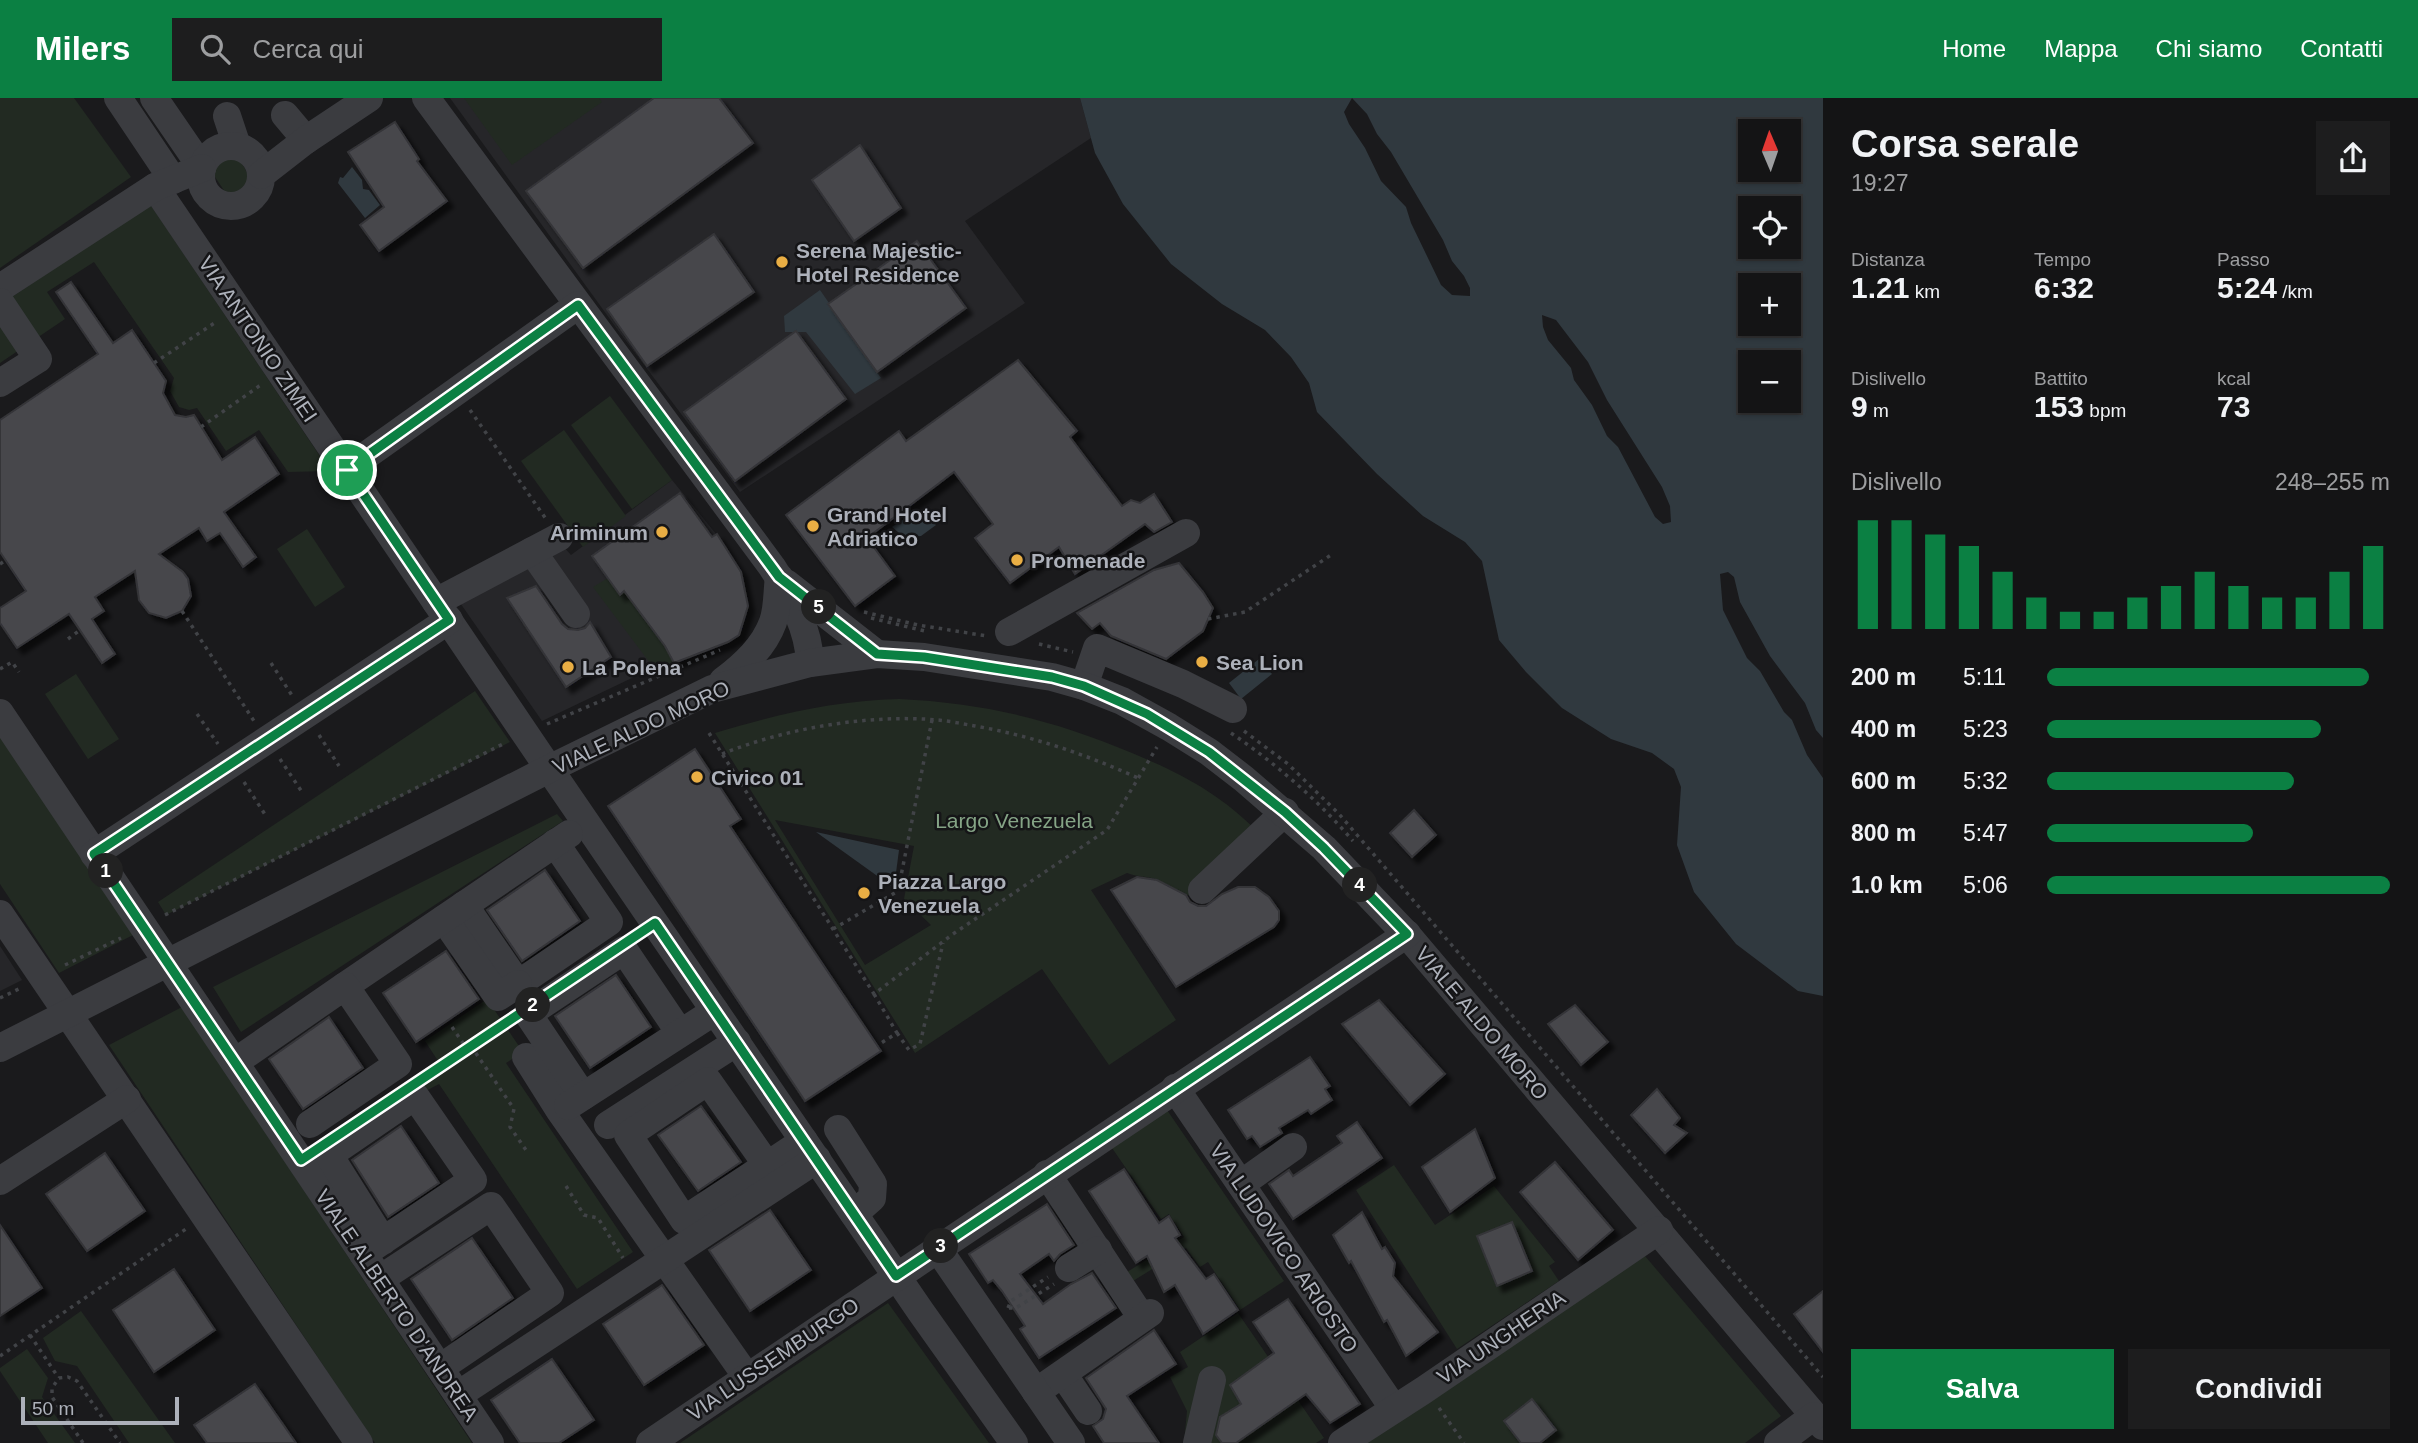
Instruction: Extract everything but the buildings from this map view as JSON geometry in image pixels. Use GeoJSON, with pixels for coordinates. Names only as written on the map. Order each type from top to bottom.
{"type":"FeatureCollection","features":[{"type":"Feature","properties":{"kind":"street","name":"VIA ANTONIO ZIMEI"},"geometry":{"type":"LineString","coordinates":[[118,98],[237,308],[896,1276],[1014,1443]]}},
{"type":"Feature","properties":{"kind":"street"},"geometry":{"type":"LineString","coordinates":[[154,98],[202,168]]}},
{"type":"Feature","properties":{"kind":"street"},"geometry":{"type":"LineString","coordinates":[[261,175],[306,140],[369,98]]}},
{"type":"Feature","properties":{"kind":"street"},"geometry":{"type":"LineString","coordinates":[[426,98],[779,577],[798,612],[810,645],[810,663]]}},
{"type":"Feature","properties":{"kind":"street"},"geometry":{"type":"LineString","coordinates":[[164,183],[229,206],[248,201],[260,185],[261,175],[257,160],[242,148],[227,116]]}},
{"type":"Feature","properties":{"kind":"street"},"geometry":{"type":"LineString","coordinates":[[285,116],[306,140]]}},
{"type":"Feature","properties":{"kind":"street"},"geometry":{"type":"LineString","coordinates":[[219,203],[212,199],[202,185],[205,159],[219,148],[278,149],[306,140]]}},
{"type":"Feature","properties":{"kind":"street"},"geometry":{"type":"LineString","coordinates":[[0,288],[164,183],[202,168]]}},
{"type":"Feature","properties":{"kind":"street"},"geometry":{"type":"LineString","coordinates":[[0,302],[38,359],[0,383]]}},
{"type":"Feature","properties":{"kind":"street"},"geometry":{"type":"LineString","coordinates":[[347,470],[578,305]]}},
{"type":"Feature","properties":{"kind":"street"},"geometry":{"type":"LineString","coordinates":[[1002,668],[1010,627],[1186,533]]}},
{"type":"Feature","properties":{"kind":"street"},"geometry":{"type":"LineString","coordinates":[[94,854],[267,740],[443,611],[543,545],[576,614]]}},
{"type":"Feature","properties":{"kind":"street"},"geometry":{"type":"LineString","coordinates":[[779,577],[877,654]]}},
{"type":"Feature","properties":{"kind":"street"},"geometry":{"type":"LineString","coordinates":[[712,689],[748,661],[764,640],[774,620],[779,577]]}},
{"type":"Feature","properties":{"kind":"street"},"geometry":{"type":"LineString","coordinates":[[1084,686],[1097,649],[1183,684],[1233,709]]}},
{"type":"Feature","properties":{"kind":"street","name":"VIALE ALDO MORO"},"geometry":{"type":"LineString","coordinates":[[0,1048],[712,689],[810,663],[877,654],[924,657],[1052,677],[1122,701],[1209,752],[1285,812],[1324,848],[1407,934],[1819,1421]]}},
{"type":"Feature","properties":{"kind":"street","name":"VIALE ALBERTO D'ANDREA"},"geometry":{"type":"LineString","coordinates":[[0,713],[235,1062],[373,1247],[380,1279],[490,1443]]}},
{"type":"Feature","properties":{"kind":"street"},"geometry":{"type":"LineString","coordinates":[[1202,890],[1285,812]]}},
{"type":"Feature","properties":{"kind":"street"},"geometry":{"type":"LineString","coordinates":[[235,1062],[586,822]]}},
{"type":"Feature","properties":{"kind":"street"},"geometry":{"type":"LineString","coordinates":[[454,912],[498,997],[609,922],[555,843]]}},
{"type":"Feature","properties":{"kind":"street"},"geometry":{"type":"LineString","coordinates":[[0,914],[359,1443]]}},
{"type":"Feature","properties":{"kind":"street","name":"VIA LUSSEMBURGO"},"geometry":{"type":"LineString","coordinates":[[650,1443],[1407,934]]}},
{"type":"Feature","properties":{"kind":"street"},"geometry":{"type":"LineString","coordinates":[[680,1033],[624,950],[528,1014],[572,1104],[665,1260],[747,1377]]}},
{"type":"Feature","properties":{"kind":"street"},"geometry":{"type":"LineString","coordinates":[[310,1124],[398,1064],[345,986]]}},
{"type":"Feature","properties":{"kind":"street"},"geometry":{"type":"LineString","coordinates":[[572,1104],[715,1011]]}},
{"type":"Feature","properties":{"kind":"street"},"geometry":{"type":"LineString","coordinates":[[608,1125],[737,1042]]}},
{"type":"Feature","properties":{"kind":"street"},"geometry":{"type":"LineString","coordinates":[[526,1057],[572,1104]]}},
{"type":"Feature","properties":{"kind":"street"},"geometry":{"type":"LineString","coordinates":[[767,1165],[708,1082],[628,1135],[684,1220],[767,1165],[810,1150]]}},
{"type":"Feature","properties":{"kind":"street","name":"VIA LUDOVICO ARIOSTO"},"geometry":{"type":"LineString","coordinates":[[1175,1088],[1394,1409]]}},
{"type":"Feature","properties":{"kind":"street"},"geometry":{"type":"LineString","coordinates":[[440,1368],[550,1293],[491,1206],[415,1096],[328,1155],[373,1247],[473,1180]]}},
{"type":"Feature","properties":{"kind":"street"},"geometry":{"type":"LineString","coordinates":[[0,1181],[127,1099]]}},
{"type":"Feature","properties":{"kind":"street"},"geometry":{"type":"LineString","coordinates":[[838,1129],[873,1184],[872,1198],[854,1214]]}},
{"type":"Feature","properties":{"kind":"street"},"geometry":{"type":"LineString","coordinates":[[1241,1184],[1293,1147]]}},
{"type":"Feature","properties":{"kind":"street"},"geometry":{"type":"LineString","coordinates":[[458,1395],[665,1260],[810,1150]]}},
{"type":"Feature","properties":{"kind":"street"},"geometry":{"type":"LineString","coordinates":[[1036,1392],[1143,1311],[1098,1250],[1048,1174]]}},
{"type":"Feature","properties":{"kind":"street"},"geometry":{"type":"LineString","coordinates":[[380,1279],[491,1206]]}},
{"type":"Feature","properties":{"kind":"street","name":"VIA UNGHERIA"},"geometry":{"type":"LineString","coordinates":[[1342,1443],[1658,1230]]}},
{"type":"Feature","properties":{"kind":"street"},"geometry":{"type":"LineString","coordinates":[[938,1249],[1071,1443]]}},
{"type":"Feature","properties":{"kind":"street"},"geometry":{"type":"LineString","coordinates":[[1069,1268],[1098,1250]]}},
{"type":"Feature","properties":{"kind":"street"},"geometry":{"type":"LineString","coordinates":[[1063,1374],[1088,1412]]}},
{"type":"Feature","properties":{"kind":"street"},"geometry":{"type":"LineString","coordinates":[[1197,1443],[1212,1380]]}},
{"type":"Feature","properties":{"kind":"street"},"geometry":{"type":"LineString","coordinates":[[1778,1443],[1819,1421]]}},
{"type":"Feature","properties":{"kind":"path"},"geometry":{"type":"LineString","coordinates":[[154,363],[237,308]]}},
{"type":"Feature","properties":{"kind":"path"},"geometry":{"type":"LineString","coordinates":[[201,428],[281,371]]}},
{"type":"Feature","properties":{"kind":"path"},"geometry":{"type":"LineString","coordinates":[[459,390],[543,545]]}},
{"type":"Feature","properties":{"kind":"path"},"geometry":{"type":"LineString","coordinates":[[1208,619],[1245,612],[1335,553]]}},
{"type":"Feature","properties":{"kind":"path"},"geometry":{"type":"LineString","coordinates":[[0,564],[5,560]]}},
{"type":"Feature","properties":{"kind":"path"},"geometry":{"type":"LineString","coordinates":[[182,611],[302,792]]}},
{"type":"Feature","properties":{"kind":"path"},"geometry":{"type":"LineString","coordinates":[[68,639],[80,630]]}},
{"type":"Feature","properties":{"kind":"path"},"geometry":{"type":"LineString","coordinates":[[548,724],[726,648]]}},
{"type":"Feature","properties":{"kind":"path"},"geometry":{"type":"LineString","coordinates":[[0,669],[12,662],[19,673]]}},
{"type":"Feature","properties":{"kind":"path"},"geometry":{"type":"LineString","coordinates":[[722,754],[790,733],[831,725],[897,719],[932,720],[1013,733],[1073,750],[1138,778]]}},
{"type":"Feature","properties":{"kind":"path"},"geometry":{"type":"LineString","coordinates":[[834,929],[898,891],[932,720]]}},
{"type":"Feature","properties":{"kind":"path"},"geometry":{"type":"LineString","coordinates":[[874,994],[944,941],[1107,830],[1169,727]]}},
{"type":"Feature","properties":{"kind":"path"},"geometry":{"type":"LineString","coordinates":[[709,733],[909,1050],[920,1044],[944,941]]}},
{"type":"Feature","properties":{"kind":"path"},"geometry":{"type":"LineString","coordinates":[[159,918],[508,741]]}},
{"type":"Feature","properties":{"kind":"path"},"geometry":{"type":"LineString","coordinates":[[60,968],[127,935]]}},
{"type":"Feature","properties":{"kind":"path"},"geometry":{"type":"LineString","coordinates":[[0,998],[27,985]]}},
{"type":"Feature","properties":{"kind":"path"},"geometry":{"type":"LineString","coordinates":[[418,1082],[506,1023]]}},
{"type":"Feature","properties":{"kind":"path"},"geometry":{"type":"LineString","coordinates":[[452,1027],[513,1109],[510,1127],[528,1153]]}},
{"type":"Feature","properties":{"kind":"path"},"geometry":{"type":"LineString","coordinates":[[878,1045],[897,1033]]}},
{"type":"Feature","properties":{"kind":"path"},"geometry":{"type":"LineString","coordinates":[[565,1186],[584,1214],[598,1218],[636,1278]]}},
{"type":"Feature","properties":{"kind":"path"},"geometry":{"type":"LineString","coordinates":[[0,1356],[190,1226]]}},
{"type":"Feature","properties":{"kind":"path"},"geometry":{"type":"LineString","coordinates":[[1009,1308],[1016,1308],[1068,1275],[1069,1268],[1062,1269],[1011,1301]]}},
{"type":"Feature","properties":{"kind":"path"},"geometry":{"type":"LineString","coordinates":[[30,1335],[59,1378]]}},
{"type":"Feature","properties":{"kind":"path"},"geometry":{"type":"LineString","coordinates":[[1798,1349],[1823,1377]]}},
{"type":"Feature","properties":{"kind":"path"},"geometry":{"type":"LineString","coordinates":[[83,1443],[51,1397],[52,1388],[59,1378],[68,1377],[76,1381],[120,1443]]}},
{"type":"Feature","properties":{"kind":"path"},"geometry":{"type":"LineString","coordinates":[[1424,1390],[1464,1443]]}},
{"type":"Feature","properties":{"kind":"shaded area","name":"Serena Majestic- Hotel Residence"},"geometry":{"type":"Polygon","coordinates":[[[450,98],[1080,98],[1091,138],[965,221],[1025,303],[740,492],[620,333],[450,98]]]}},
{"type":"Feature","properties":{"kind":"shaded area"},"geometry":{"type":"Polygon","coordinates":[[[1080,98],[1823,98],[1823,996],[1798,991],[1736,944],[1694,892],[1677,845],[1681,787],[1674,769],[1652,753],[1611,739],[1562,708],[1526,672],[1499,640],[1482,561],[1465,542],[1423,516],[1377,474],[1317,412],[1309,383],[1291,357],[1265,330],[1222,304],[1171,264],[1123,204],[1095,153],[1080,98]]]}},
{"type":"Feature","properties":{"kind":"shaded area"},"geometry":{"type":"Polygon","coordinates":[[[352,167],[362,180],[363,189],[369,190],[380,205],[365,218],[338,183],[340,177],[343,178],[352,167]]]}},
{"type":"Feature","properties":{"kind":"shaded area"},"geometry":{"type":"Polygon","coordinates":[[[820,290],[881,378],[855,394],[806,332],[785,332],[784,316],[820,290]]]}},
{"type":"Feature","properties":{"kind":"shaded area"},"geometry":{"type":"Polygon","coordinates":[[[672,480],[716,534],[741,572],[748,606],[739,635],[728,642],[634,677],[542,721],[456,597],[561,544],[571,555],[672,480]]]}},
{"type":"Feature","properties":{"kind":"shaded area"},"geometry":{"type":"Polygon","coordinates":[[[908,516],[932,518],[936,525],[921,536],[904,537],[892,527],[908,516]]]}},
{"type":"Feature","properties":{"kind":"shaded area"},"geometry":{"type":"Polygon","coordinates":[[[1259,659],[1272,674],[1241,699],[1229,683],[1259,659]]]}},
{"type":"Feature","properties":{"kind":"shaded area"},"geometry":{"type":"Polygon","coordinates":[[[816,832],[899,850],[894,888],[816,832]]]}},
{"type":"Feature","properties":{"kind":"shaded area"},"geometry":{"type":"Polygon","coordinates":[[[0,946],[22,980],[0,991],[0,946]]]}},
{"type":"Feature","properties":{"kind":"green space"},"geometry":{"type":"Polygon","coordinates":[[[0,98],[74,98],[131,177],[0,268],[0,98]]]}},
{"type":"Feature","properties":{"kind":"green space"},"geometry":{"type":"Polygon","coordinates":[[[464,98],[599,98],[602,102],[512,165],[464,98]]]}},
{"type":"Feature","properties":{"kind":"green space"},"geometry":{"type":"Polygon","coordinates":[[[231,157],[243,165],[248,179],[247,189],[235,196],[227,195],[213,174],[218,162],[231,157]]]}},
{"type":"Feature","properties":{"kind":"green space"},"geometry":{"type":"Polygon","coordinates":[[[150,204],[330,471],[288,472],[259,430],[226,451],[197,408],[189,410],[179,407],[170,391],[174,378],[94,262],[47,292],[65,319],[0,363],[0,305],[150,204]]]}},
{"type":"Feature","properties":{"kind":"green space"},"geometry":{"type":"Polygon","coordinates":[[[610,396],[672,480],[632,509],[571,425],[610,396]]]}},
{"type":"Feature","properties":{"kind":"green space"},"geometry":{"type":"Polygon","coordinates":[[[564,430],[626,516],[583,547],[521,461],[564,430]]]}},
{"type":"Feature","properties":{"kind":"green space"},"geometry":{"type":"Polygon","coordinates":[[[307,529],[345,587],[315,607],[277,549],[307,529]]]}},
{"type":"Feature","properties":{"kind":"green space"},"geometry":{"type":"Polygon","coordinates":[[[608,578],[620,594],[624,591],[665,646],[688,635],[695,655],[656,671],[593,587],[608,578]]]}},
{"type":"Feature","properties":{"kind":"green space"},"geometry":{"type":"Polygon","coordinates":[[[76,674],[119,739],[88,759],[45,694],[76,674]]]}},
{"type":"Feature","properties":{"kind":"green space"},"geometry":{"type":"Polygon","coordinates":[[[475,691],[510,742],[166,915],[158,902],[475,691]]]}},
{"type":"Feature","properties":{"kind":"green space","name":"Largo Venezuela"},"geometry":{"type":"Polygon","coordinates":[[[899,699],[990,709],[1046,722],[1103,741],[1184,777],[1229,806],[1258,832],[1191,896],[1155,879],[1127,873],[1091,890],[1176,1020],[1109,1065],[1042,969],[915,1053],[715,733],[806,710],[851,702],[899,699]],[[775,820],[865,965],[931,925],[904,899],[914,846],[775,820]]]}},
{"type":"Feature","properties":{"kind":"green space"},"geometry":{"type":"Polygon","coordinates":[[[0,736],[133,935],[59,973],[0,884],[0,736]]]}},
{"type":"Feature","properties":{"kind":"green space"},"geometry":{"type":"Polygon","coordinates":[[[557,814],[563,821],[241,1032],[213,987],[557,814]]]}},
{"type":"Feature","properties":{"kind":"green space"},"geometry":{"type":"Polygon","coordinates":[[[487,999],[523,1052],[506,1063],[633,1252],[577,1289],[439,1084],[424,1092],[418,1084],[442,1067],[425,1041],[487,999]]]}},
{"type":"Feature","properties":{"kind":"green space"},"geometry":{"type":"Polygon","coordinates":[[[182,1007],[472,1443],[375,1443],[109,1045],[182,1007]]]}},
{"type":"Feature","properties":{"kind":"green space"},"geometry":{"type":"Polygon","coordinates":[[[1167,1110],[1284,1281],[1240,1310],[1208,1262],[1200,1267],[1186,1248],[1133,1281],[1127,1272],[1184,1237],[1169,1214],[1161,1219],[1112,1148],[1167,1110]]]}},
{"type":"Feature","properties":{"kind":"green space"},"geometry":{"type":"Polygon","coordinates":[[[1394,1165],[1435,1225],[1494,1186],[1555,1262],[1549,1266],[1559,1281],[1457,1349],[1356,1190],[1394,1165]]]}},
{"type":"Feature","properties":{"kind":"green space"},"geometry":{"type":"Polygon","coordinates":[[[1645,1256],[1781,1416],[1745,1443],[1359,1443],[1645,1256]]]}},
{"type":"Feature","properties":{"kind":"green space"},"geometry":{"type":"Polygon","coordinates":[[[888,1303],[989,1443],[680,1443],[888,1303]]]}},
{"type":"Feature","properties":{"kind":"green space"},"geometry":{"type":"Polygon","coordinates":[[[81,1311],[175,1443],[129,1443],[77,1366],[55,1361],[43,1338],[81,1311]]]}},
{"type":"Feature","properties":{"kind":"green space"},"geometry":{"type":"Polygon","coordinates":[[[1238,1313],[1324,1438],[1316,1443],[1184,1443],[1187,1411],[1170,1377],[1188,1367],[1180,1352],[1238,1313]]]}},
{"type":"Feature","properties":{"kind":"green space"},"geometry":{"type":"Polygon","coordinates":[[[27,1349],[48,1378],[42,1397],[75,1443],[48,1443],[0,1371],[0,1368],[27,1349]]]}},
{"type":"Feature","properties":{"kind":"pier"},"geometry":{"type":"Polygon","coordinates":[[[1352,98],[1367,114],[1377,134],[1391,152],[1443,240],[1452,261],[1464,276],[1470,288],[1470,296],[1452,295],[1441,285],[1406,207],[1381,181],[1365,148],[1349,124],[1344,112],[1352,98]]]}},
{"type":"Feature","properties":{"kind":"pier"},"geometry":{"type":"Polygon","coordinates":[[[1542,315],[1556,320],[1588,362],[1607,400],[1662,487],[1670,506],[1671,522],[1663,524],[1655,517],[1618,447],[1607,436],[1592,405],[1574,380],[1571,368],[1548,340],[1542,315]]]}},
{"type":"Feature","properties":{"kind":"pier"},"geometry":{"type":"Polygon","coordinates":[[[1728,572],[1734,577],[1740,602],[1770,656],[1805,703],[1816,730],[1823,738],[1823,778],[1807,755],[1792,720],[1784,712],[1760,671],[1747,658],[1723,610],[1720,574],[1728,572]]]}},
{"type":"Feature","properties":{"kind":"place","name":"Serena Majestic- Hotel Residence"},"geometry":{"type":"Point","coordinates":[782,262]}},
{"type":"Feature","properties":{"kind":"place","name":"Grand Hotel Adriatico"},"geometry":{"type":"Point","coordinates":[813,526]}},
{"type":"Feature","properties":{"kind":"place","name":"Ariminum"},"geometry":{"type":"Point","coordinates":[662,532]}},
{"type":"Feature","properties":{"kind":"place","name":"Promenade"},"geometry":{"type":"Point","coordinates":[1017,560]}},
{"type":"Feature","properties":{"kind":"place","name":"Sea Lion"},"geometry":{"type":"Point","coordinates":[1202,662]}},
{"type":"Feature","properties":{"kind":"place","name":"La Polena"},"geometry":{"type":"Point","coordinates":[568,667]}},
{"type":"Feature","properties":{"kind":"place","name":"Civico 01"},"geometry":{"type":"Point","coordinates":[697,777]}},
{"type":"Feature","properties":{"kind":"place","name":"Piazza Largo Venezuela"},"geometry":{"type":"Point","coordinates":[864,893]}},
{"type":"Feature","properties":{"kind":"route"},"geometry":{"type":"LineString","coordinates":[[578,305],[779,577],[877,654],[924,657],[1052,677],[1084,686],[1147,714],[1209,752],[1285,812],[1324,848],[1407,934],[896,1276],[655,923],[301,1160],[94,854],[449,620],[347,470],[578,305]]}}]}
